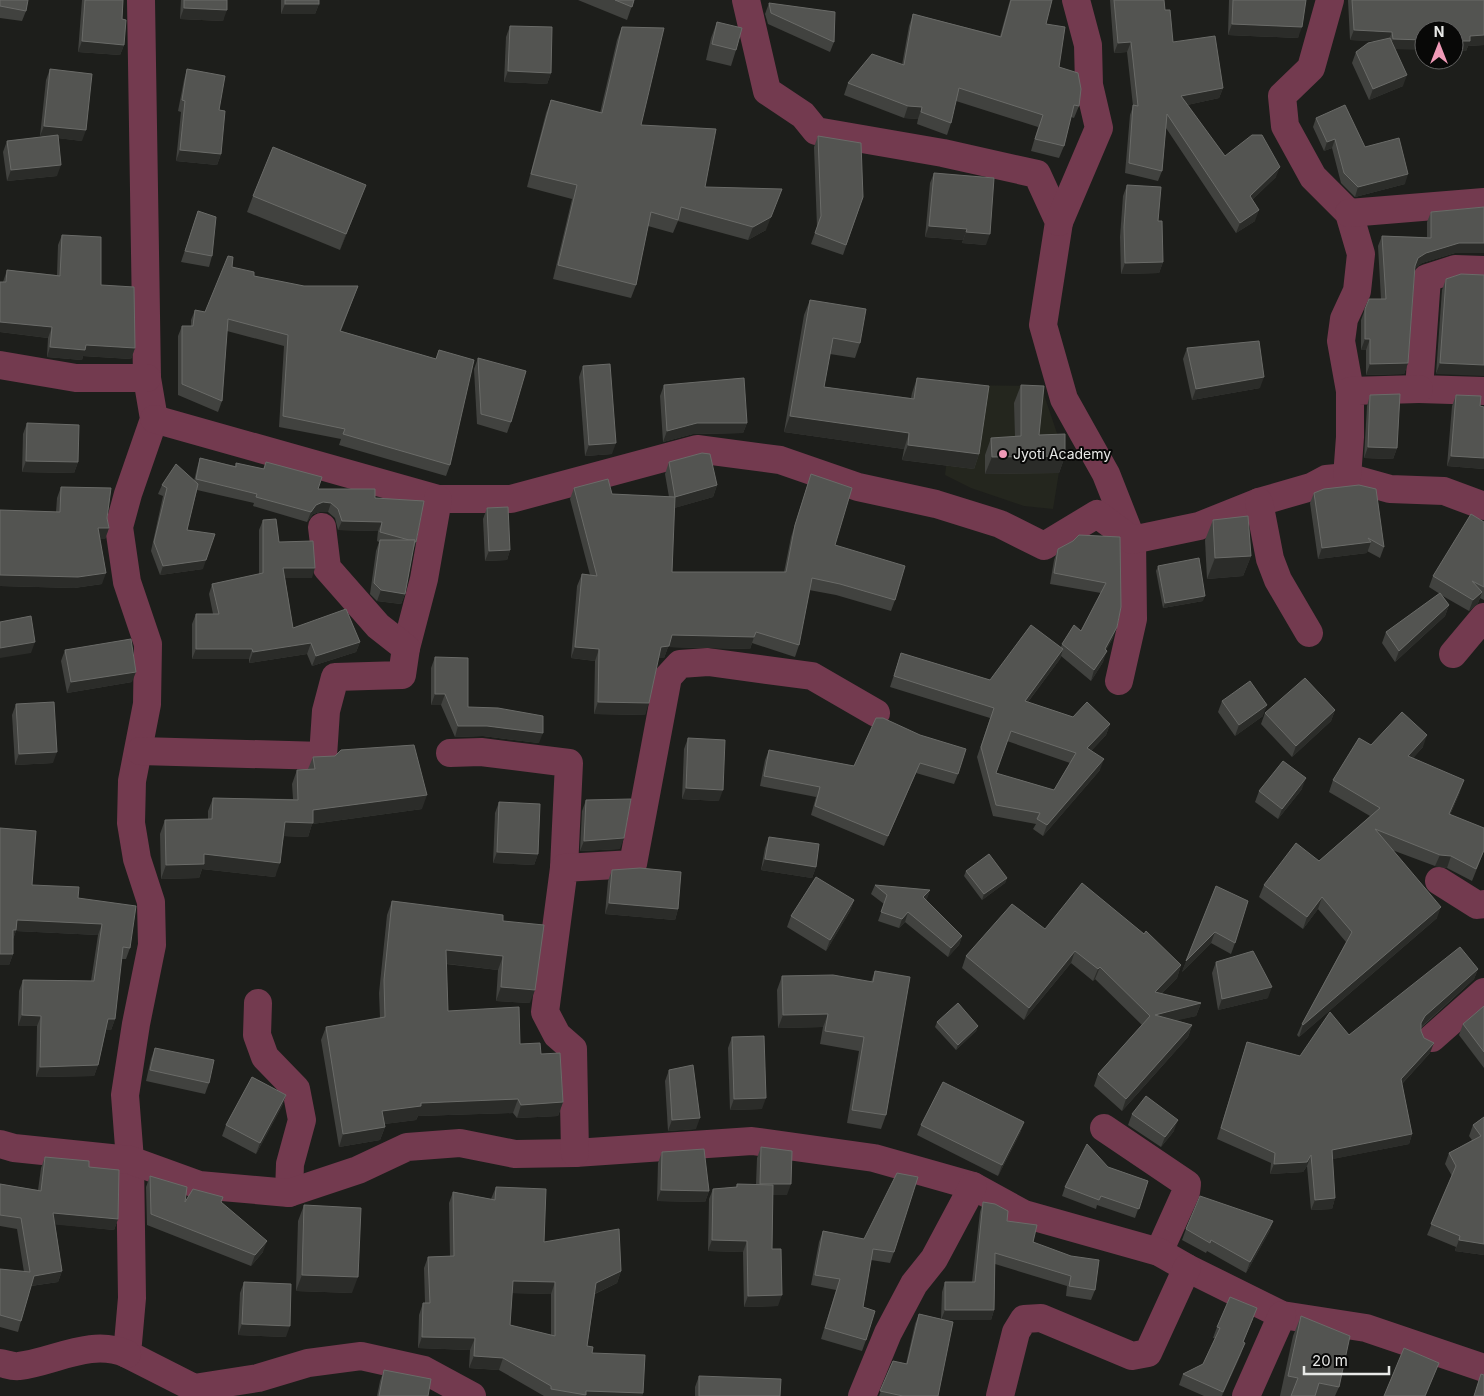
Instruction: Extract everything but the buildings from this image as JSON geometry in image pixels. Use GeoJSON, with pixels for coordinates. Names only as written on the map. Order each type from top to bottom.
{"type":"FeatureCollection","features":[{"type":"Feature","properties":{"kind":"street"},"geometry":{"type":"LineString","coordinates":[[127,1354],[132,1298],[130,1160],[125,1095],[136,1024],[152,945],[151,902],[137,859],[131,823],[132,781],[140,751],[148,704],[148,644],[127,582],[119,527],[128,494],[154,419],[148,378],[141,0]]}},
{"type":"Feature","properties":{"kind":"street"},"geometry":{"type":"LineString","coordinates":[[746,0],[767,91],[803,115],[816,131],[943,153],[1037,174],[1059,222]]}},
{"type":"Feature","properties":{"kind":"street"},"geometry":{"type":"LineString","coordinates":[[1076,0],[1088,44],[1089,85],[1098,128],[1059,222],[1043,325],[1064,400],[1106,474],[1132,540],[1133,619],[1120,681]]}},
{"type":"Feature","properties":{"kind":"street"},"geometry":{"type":"LineString","coordinates":[[1330,0],[1311,68],[1282,96],[1285,126],[1313,177],[1350,213],[1361,254],[1357,291],[1344,319],[1341,341],[1350,390],[1350,437],[1346,477]]}},
{"type":"Feature","properties":{"kind":"street"},"geometry":{"type":"LineString","coordinates":[[1350,213],[1484,202]]}},
{"type":"Feature","properties":{"kind":"street"},"geometry":{"type":"LineString","coordinates":[[1420,389],[1427,278],[1455,269],[1484,270]]}},
{"type":"Feature","properties":{"kind":"street"},"geometry":{"type":"LineString","coordinates":[[0,365],[76,378],[148,378]]}},
{"type":"Feature","properties":{"kind":"street"},"geometry":{"type":"LineString","coordinates":[[1350,390],[1420,389],[1484,391]]}},
{"type":"Feature","properties":{"kind":"street"},"geometry":{"type":"LineString","coordinates":[[154,419],[438,499],[511,499],[697,449],[780,460],[858,487],[936,504],[1000,524],[1044,546],[1097,514],[1132,540],[1199,526],[1258,502],[1311,487],[1326,479],[1346,477],[1390,489],[1444,491],[1484,506]]}},
{"type":"Feature","properties":{"kind":"street"},"geometry":{"type":"LineString","coordinates":[[140,751],[323,756],[326,711],[335,677],[402,675],[406,648],[424,579],[438,499]]}},
{"type":"Feature","properties":{"kind":"street"},"geometry":{"type":"LineString","coordinates":[[1258,502],[1270,559],[1278,580],[1309,633]]}},
{"type":"Feature","properties":{"kind":"street"},"geometry":{"type":"LineString","coordinates":[[322,527],[327,568],[378,626],[406,648]]}},
{"type":"Feature","properties":{"kind":"street"},"geometry":{"type":"LineString","coordinates":[[1453,654],[1484,617]]}},
{"type":"Feature","properties":{"kind":"street"},"geometry":{"type":"LineString","coordinates":[[564,868],[634,864],[668,677],[680,664],[708,662],[812,676],[876,714]]}},
{"type":"Feature","properties":{"kind":"street"},"geometry":{"type":"LineString","coordinates":[[450,754],[480,752],[569,763],[564,868],[545,1012],[557,1035],[573,1049],[575,1153]]}},
{"type":"Feature","properties":{"kind":"street"},"geometry":{"type":"LineString","coordinates":[[1439,881],[1477,905],[1484,904]]}},
{"type":"Feature","properties":{"kind":"street"},"geometry":{"type":"LineString","coordinates":[[1432,1038],[1484,992]]}},
{"type":"Feature","properties":{"kind":"street"},"geometry":{"type":"LineString","coordinates":[[258,1004],[257,1036],[265,1057],[296,1089],[302,1120],[290,1164],[289,1193]]}},
{"type":"Feature","properties":{"kind":"street"},"geometry":{"type":"LineString","coordinates":[[1104,1128],[1187,1184],[1186,1192],[1159,1252]]}},
{"type":"Feature","properties":{"kind":"street"},"geometry":{"type":"LineString","coordinates":[[0,1144],[14,1148],[130,1160],[199,1185],[289,1193],[358,1170],[407,1146],[460,1143],[515,1154],[575,1153],[752,1141],[874,1158],[973,1186],[1024,1214],[1159,1252],[1282,1315],[1366,1328],[1484,1368]]}},
{"type":"Feature","properties":{"kind":"street"},"geometry":{"type":"LineString","coordinates":[[862,1396],[888,1333],[910,1292],[934,1259],[973,1186]]}},
{"type":"Feature","properties":{"kind":"street"},"geometry":{"type":"LineString","coordinates":[[1000,1396],[1016,1332],[1024,1319],[1041,1318],[1132,1356],[1148,1353],[1187,1268]]}},
{"type":"Feature","properties":{"kind":"street"},"geometry":{"type":"LineString","coordinates":[[1246,1396],[1282,1315]]}},
{"type":"Feature","properties":{"kind":"street"},"geometry":{"type":"LineString","coordinates":[[0,1363],[18,1367],[72,1351],[118,1350],[194,1388],[258,1378],[308,1363],[361,1356],[424,1370],[445,1389],[472,1396]]}},
{"type":"Feature","properties":{"kind":"shaded area","name":"Jyoti Academy"},"geometry":{"type":"Polygon","coordinates":[[[956,385],[1041,386],[1060,442],[1060,466],[1053,509],[1024,506],[971,488],[945,475],[956,385]]]}},
{"type":"Feature","properties":{"kind":"place","name":"Jyoti Academy"},"geometry":{"type":"Point","coordinates":[1003,454]}}]}
